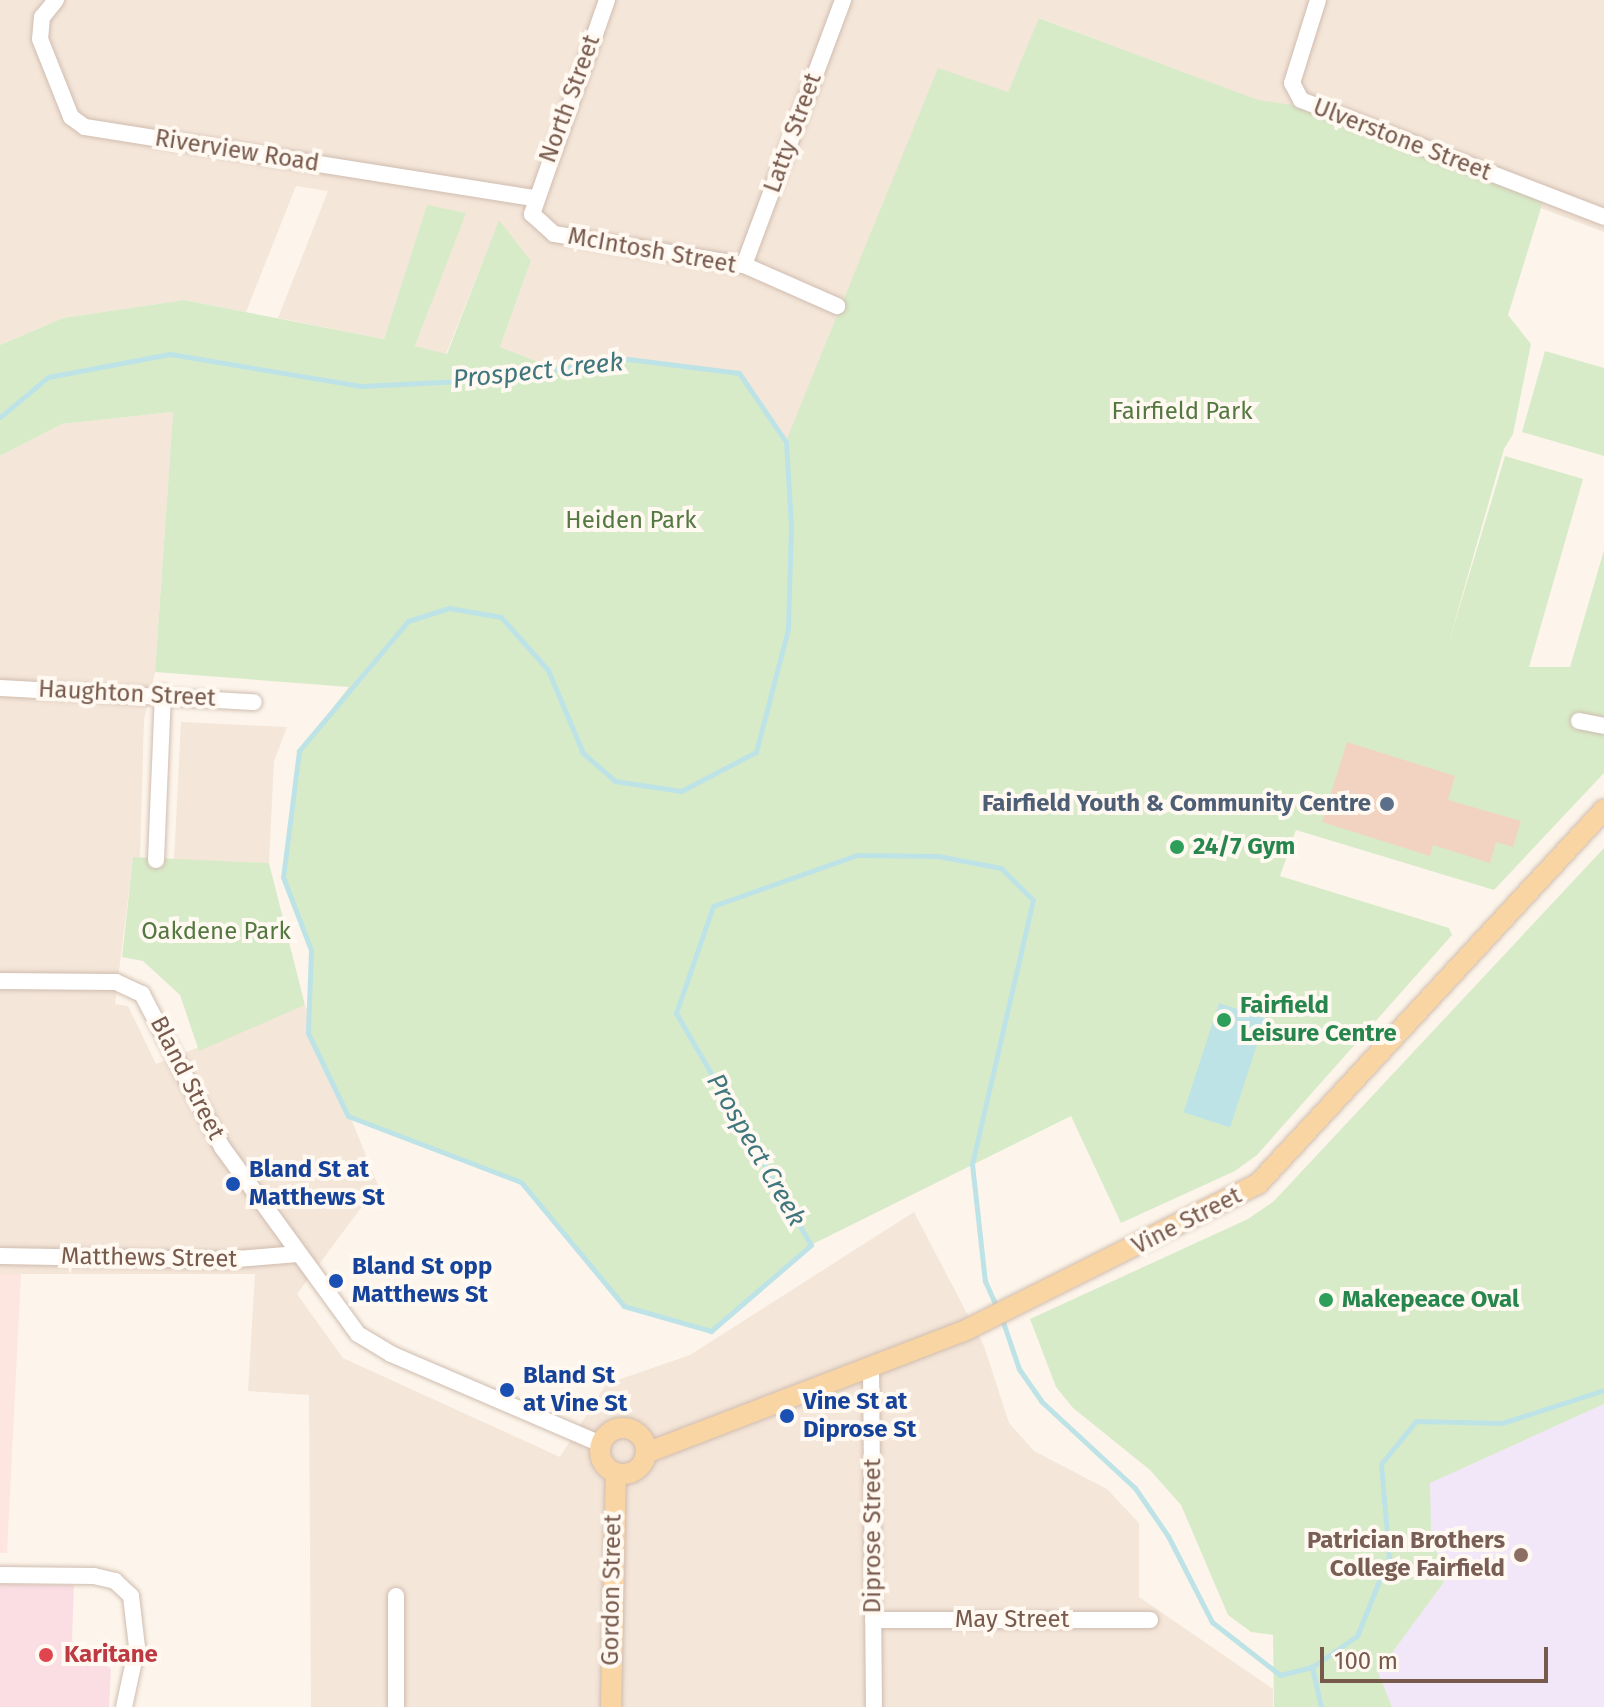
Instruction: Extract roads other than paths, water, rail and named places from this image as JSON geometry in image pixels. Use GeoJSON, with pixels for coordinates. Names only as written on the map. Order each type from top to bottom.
{"type":"FeatureCollection","features":[{"type":"Feature","properties":{"kind":"main road","name":"Vine Street"},"geometry":{"type":"LineString","coordinates":[[646,1453],[962,1332],[1038,1297],[1273,1171],[1604,810]]}},
{"type":"Feature","properties":{"kind":"main road"},"geometry":{"type":"LineString","coordinates":[[631,1430],[646,1453],[636,1471],[616,1473],[601,1458],[601,1444],[610,1432],[631,1430]]}},
{"type":"Feature","properties":{"kind":"main road","name":"Gordon Street"},"geometry":{"type":"LineString","coordinates":[[611,1707],[616,1473]]}},
{"type":"Feature","properties":{"kind":"street","name":"Riverview Road"},"geometry":{"type":"LineString","coordinates":[[56,0],[42,17],[40,39],[71,117],[85,127],[533,198]]}},
{"type":"Feature","properties":{"kind":"street","name":"North Street"},"geometry":{"type":"LineString","coordinates":[[533,198],[607,0]]}},
{"type":"Feature","properties":{"kind":"street","name":"Latty Street"},"geometry":{"type":"LineString","coordinates":[[744,265],[843,0]]}},
{"type":"Feature","properties":{"kind":"street","name":"Ulverstone Street"},"geometry":{"type":"LineString","coordinates":[[1318,0],[1292,83],[1301,100],[1604,217]]}},
{"type":"Feature","properties":{"kind":"street","name":"McIntosh Street"},"geometry":{"type":"LineString","coordinates":[[533,198],[532,214],[554,234],[744,265],[837,306]]}},
{"type":"Feature","properties":{"kind":"street","name":"Haughton Street"},"geometry":{"type":"LineString","coordinates":[[0,688],[163,693],[254,702]]}},
{"type":"Feature","properties":{"kind":"street"},"geometry":{"type":"LineString","coordinates":[[156,860],[163,693]]}},
{"type":"Feature","properties":{"kind":"street"},"geometry":{"type":"LineString","coordinates":[[1579,721],[1604,726]]}},
{"type":"Feature","properties":{"kind":"street","name":"Bland Street"},"geometry":{"type":"LineString","coordinates":[[0,981],[116,982],[142,994],[216,1137],[298,1254],[370,1344],[601,1444]]}},
{"type":"Feature","properties":{"kind":"street","name":"Matthews Street"},"geometry":{"type":"LineString","coordinates":[[0,1256],[225,1260],[298,1254]]}},
{"type":"Feature","properties":{"kind":"street","name":"Diprose Street"},"geometry":{"type":"LineString","coordinates":[[871,1366],[874,1707]]}},
{"type":"Feature","properties":{"kind":"street"},"geometry":{"type":"LineString","coordinates":[[0,1575],[94,1576],[115,1581],[131,1596],[137,1647],[124,1707]]}},
{"type":"Feature","properties":{"kind":"street"},"geometry":{"type":"LineString","coordinates":[[396,1596],[396,1707]]}},
{"type":"Feature","properties":{"kind":"street","name":"May Street"},"geometry":{"type":"LineString","coordinates":[[873,1620],[1150,1620]]}},
{"type":"Feature","properties":{"kind":"water"},"geometry":{"type":"Polygon","coordinates":[[[1219,1003],[1266,1018],[1230,1128],[1183,1112],[1219,1003]]]}},
{"type":"Feature","properties":{"kind":"waterway","name":"Prospect Creek"},"geometry":{"type":"LineString","coordinates":[[0,417],[48,377],[170,354],[362,386],[481,380],[628,359],[739,373],[786,442],[791,525],[788,629],[756,752],[681,791],[615,781],[583,753],[548,670],[501,617],[449,608],[408,621],[299,751],[283,877],[311,950],[308,1033],[348,1116],[521,1182],[624,1306],[711,1331],[811,1245],[676,1013],[713,906],[857,855],[938,856],[1001,868],[1033,900],[972,1164],[985,1281],[998,1310]]}},
{"type":"Feature","properties":{"kind":"waterway","name":"Prospect Creek"},"geometry":{"type":"LineString","coordinates":[[1002,1319],[1019,1369],[1041,1401],[1135,1488],[1168,1536],[1212,1622],[1280,1675],[1312,1667],[1357,1636],[1389,1556],[1381,1464],[1416,1421],[1502,1423],[1604,1390]]}},
{"type":"Feature","properties":{"kind":"waterway"},"geometry":{"type":"LineString","coordinates":[[1312,1667],[1321,1707]]}},
{"type":"Feature","properties":{"kind":"place","name":"Fairfield Youth & Community Centre"},"geometry":{"type":"Point","coordinates":[1387,804]}},
{"type":"Feature","properties":{"kind":"place","name":"24/7 Gym"},"geometry":{"type":"Point","coordinates":[1177,847]}},
{"type":"Feature","properties":{"kind":"place","name":"Fairfield Leisure Centre"},"geometry":{"type":"Point","coordinates":[1224,1020]}},
{"type":"Feature","properties":{"kind":"place","name":"Bland St at Matthews St"},"geometry":{"type":"Point","coordinates":[233,1184]}},
{"type":"Feature","properties":{"kind":"place","name":"Bland St opp Matthews St"},"geometry":{"type":"Point","coordinates":[336,1281]}},
{"type":"Feature","properties":{"kind":"place","name":"Makepeace Oval"},"geometry":{"type":"Point","coordinates":[1326,1300]}},
{"type":"Feature","properties":{"kind":"place","name":"Bland St at Vine St"},"geometry":{"type":"Point","coordinates":[507,1390]}},
{"type":"Feature","properties":{"kind":"place","name":"Vine St at Diprose St"},"geometry":{"type":"Point","coordinates":[787,1416]}},
{"type":"Feature","properties":{"kind":"place","name":"Patrician Brothers College Fairfield"},"geometry":{"type":"Point","coordinates":[1521,1555]}},
{"type":"Feature","properties":{"kind":"place","name":"Karitane"},"geometry":{"type":"Point","coordinates":[46,1655]}},
{"type":"Feature","properties":{"kind":"park label","name":"Fairfield Park"},"geometry":{"type":"Point","coordinates":[1182,412]}},
{"type":"Feature","properties":{"kind":"park label","name":"Heiden Park"},"geometry":{"type":"Point","coordinates":[631,521]}},
{"type":"Feature","properties":{"kind":"park label","name":"Oakdene Park"},"geometry":{"type":"Point","coordinates":[216,932]}}]}
